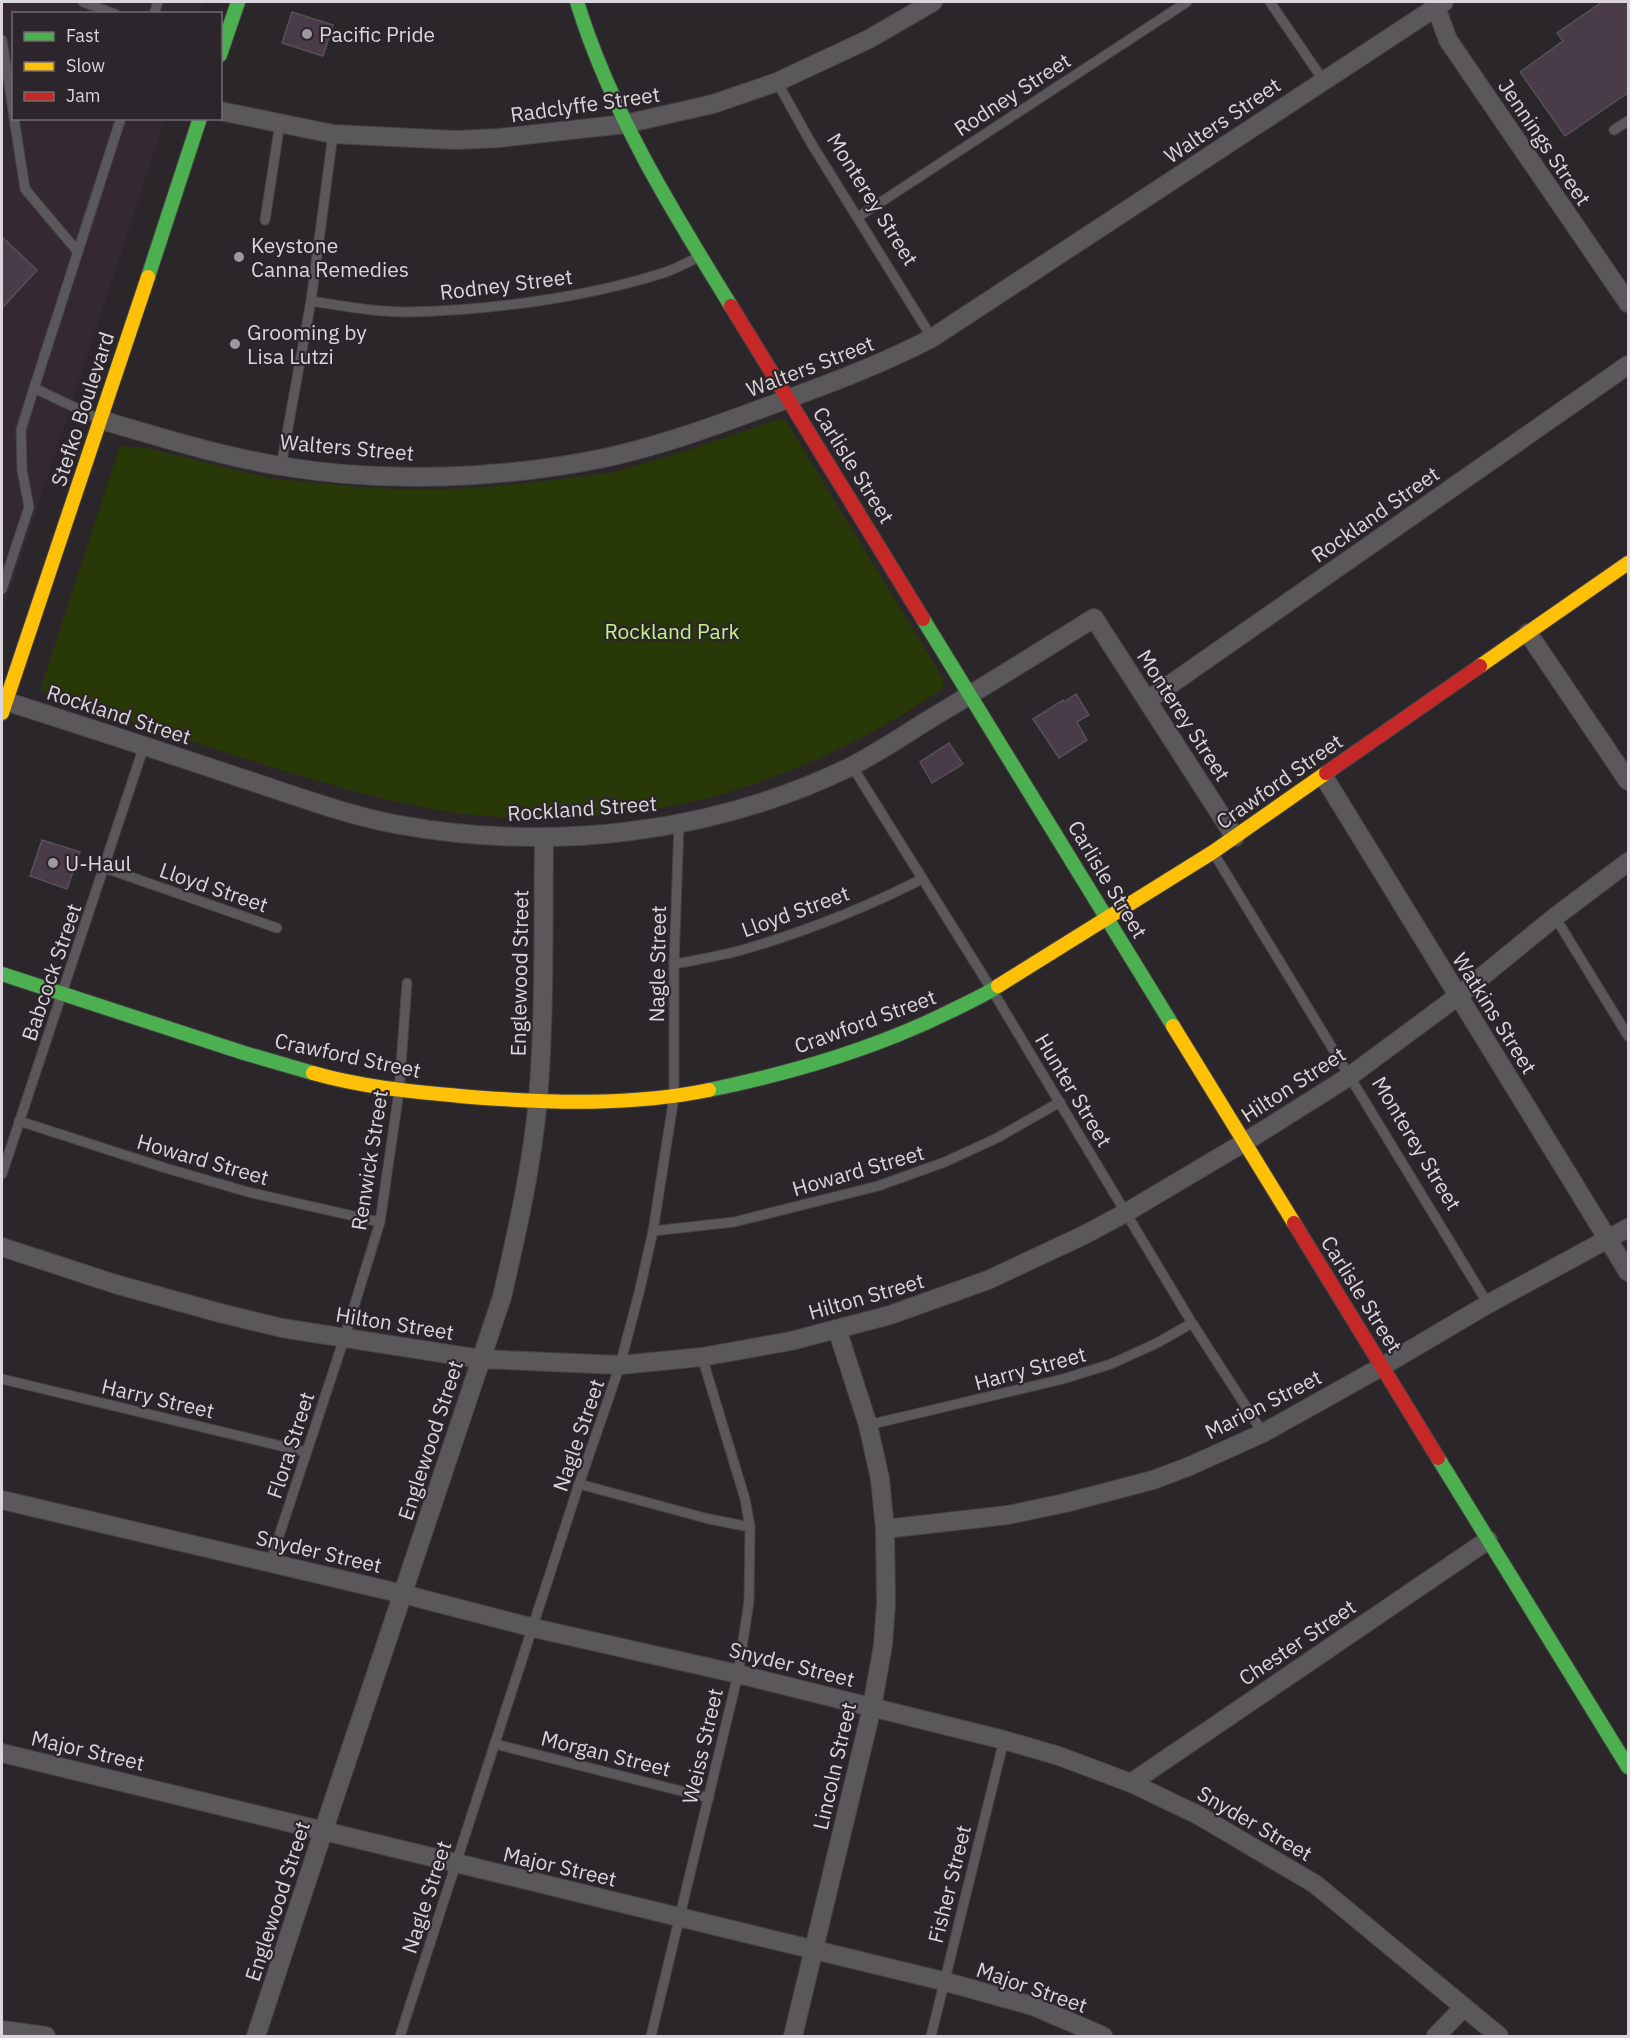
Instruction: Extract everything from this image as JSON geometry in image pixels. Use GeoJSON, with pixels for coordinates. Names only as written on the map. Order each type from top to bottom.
{"type":"FeatureCollection","features":[{"type":"Feature","properties":{"kind":"street"},"geometry":{"type":"LineString","coordinates":[[222,51],[238,2]]}},
{"type":"Feature","properties":{"kind":"street","name":"Carlisle Street"},"geometry":{"type":"LineString","coordinates":[[577,2],[586,31],[625,124],[646,166],[699,257],[789,399],[1629,1767]]}},
{"type":"Feature","properties":{"kind":"street","name":"Radclyffe Street"},"geometry":{"type":"LineString","coordinates":[[222,111],[333,134],[456,140],[499,138],[625,124],[713,104],[777,82],[869,39],[933,2]]}},
{"type":"Feature","properties":{"kind":"street","name":"Walters Street"},"geometry":{"type":"LineString","coordinates":[[101,420],[210,450],[281,466],[335,473],[394,476],[501,472],[555,466],[610,456],[725,423],[843,379],[932,338],[1123,214],[1438,3]]}},
{"type":"Feature","properties":{"kind":"street","name":"Jennings Street"},"geometry":{"type":"LineString","coordinates":[[1438,3],[1448,40],[1629,303]]}},
{"type":"Feature","properties":{"kind":"street","name":"Stefko Boulevard"},"geometry":{"type":"LineString","coordinates":[[3,707],[101,420],[199,120]]}},
{"type":"Feature","properties":{"kind":"street","name":"Rockland Street"},"geometry":{"type":"LineString","coordinates":[[1148,700],[1629,365]]}},
{"type":"Feature","properties":{"kind":"street","name":"Crawford Street"},"geometry":{"type":"LineString","coordinates":[[2,974],[244,1053],[321,1075],[399,1091],[538,1102],[608,1101],[674,1097],[761,1079],[860,1050],[921,1026],[992,990],[1213,852],[1629,563]]}},
{"type":"Feature","properties":{"kind":"street","name":"Rockland Street"},"geometry":{"type":"LineString","coordinates":[[3,707],[144,746],[305,799],[397,824],[473,836],[544,838],[679,824],[771,799],[852,766],[1094,618]]}},
{"type":"Feature","properties":{"kind":"street","name":"Monterey Street"},"geometry":{"type":"LineString","coordinates":[[1094,618],[1235,837]]}},
{"type":"Feature","properties":{"kind":"street"},"geometry":{"type":"LineString","coordinates":[[1528,633],[1629,781]]}},
{"type":"Feature","properties":{"kind":"street","name":"Watkins Street"},"geometry":{"type":"LineString","coordinates":[[1324,777],[1629,1272]]}},
{"type":"Feature","properties":{"kind":"street","name":"Englewood Street"},"geometry":{"type":"LineString","coordinates":[[256,2037],[502,1298],[523,1206],[538,1102],[541,1059],[544,838]]}},
{"type":"Feature","properties":{"kind":"street","name":"Hilton Street"},"geometry":{"type":"LineString","coordinates":[[2,1247],[115,1284],[282,1328],[480,1359],[620,1365],[702,1357],[791,1341],[890,1315],[988,1280],[1127,1212],[1350,1076],[1458,996],[1555,917],[1629,862]]}},
{"type":"Feature","properties":{"kind":"street","name":"Marion Street"},"geometry":{"type":"LineString","coordinates":[[885,1529],[1008,1515],[1153,1480],[1190,1466],[1263,1433],[1488,1304],[1629,1228]]}},
{"type":"Feature","properties":{"kind":"street","name":"Lincoln Street"},"geometry":{"type":"LineString","coordinates":[[793,2037],[872,1707],[883,1645],[886,1603],[885,1529],[880,1479],[868,1425],[837,1329]]}},
{"type":"Feature","properties":{"kind":"street","name":"Snyder Street"},"geometry":{"type":"LineString","coordinates":[[2,1500],[403,1594],[534,1628],[738,1674],[1059,1755],[1131,1783],[1198,1815],[1315,1884],[1499,2037]]}},
{"type":"Feature","properties":{"kind":"street","name":"Chester Street"},"geometry":{"type":"LineString","coordinates":[[1131,1783],[1488,1539]]}},
{"type":"Feature","properties":{"kind":"street","name":"Major Street"},"geometry":{"type":"LineString","coordinates":[[2,1753],[943,1981],[1033,2006],[1103,2037]]}},
{"type":"Feature","properties":{"kind":"street"},"geometry":{"type":"LineString","coordinates":[[1436,2037],[1464,2007]]}},
{"type":"Feature","properties":{"kind":"street"},"geometry":{"type":"LineString","coordinates":[[2,2030],[46,2037]]}},
{"type":"Feature","properties":{"kind":"lane"},"geometry":{"type":"LineString","coordinates":[[83,2],[110,12]]}},
{"type":"Feature","properties":{"kind":"lane","name":"Rodney Street"},"geometry":{"type":"LineString","coordinates":[[858,217],[1187,2]]}},
{"type":"Feature","properties":{"kind":"lane"},"geometry":{"type":"LineString","coordinates":[[1270,2],[1323,80]]}},
{"type":"Feature","properties":{"kind":"lane"},"geometry":{"type":"LineString","coordinates":[[2,40],[12,105]]}},
{"type":"Feature","properties":{"kind":"lane","name":"Monterey Street"},"geometry":{"type":"LineString","coordinates":[[777,82],[932,338]]}},
{"type":"Feature","properties":{"kind":"lane"},"geometry":{"type":"LineString","coordinates":[[14,120],[25,189],[78,252]]}},
{"type":"Feature","properties":{"kind":"lane"},"geometry":{"type":"LineString","coordinates":[[2,589],[29,507],[22,470],[21,430],[120,120]]}},
{"type":"Feature","properties":{"kind":"lane"},"geometry":{"type":"LineString","coordinates":[[1614,130],[1629,121]]}},
{"type":"Feature","properties":{"kind":"lane"},"geometry":{"type":"LineString","coordinates":[[265,220],[280,123]]}},
{"type":"Feature","properties":{"kind":"lane"},"geometry":{"type":"LineString","coordinates":[[281,466],[311,301],[333,134]]}},
{"type":"Feature","properties":{"kind":"lane","name":"Rodney Street"},"geometry":{"type":"LineString","coordinates":[[311,301],[352,308],[406,312],[515,303],[613,286],[667,272],[699,257]]}},
{"type":"Feature","properties":{"kind":"lane"},"geometry":{"type":"LineString","coordinates":[[34,388],[101,420]]}},
{"type":"Feature","properties":{"kind":"lane","name":"Babcock Street"},"geometry":{"type":"LineString","coordinates":[[2,1174],[144,746]]}},
{"type":"Feature","properties":{"kind":"lane","name":"Hunter Street"},"geometry":{"type":"LineString","coordinates":[[852,766],[992,990],[1192,1323],[1263,1433]]}},
{"type":"Feature","properties":{"kind":"lane","name":"Nagle Street"},"geometry":{"type":"LineString","coordinates":[[400,2037],[579,1484],[620,1365],[653,1231],[674,1097],[674,964],[679,824]]}},
{"type":"Feature","properties":{"kind":"lane","name":"Monterey Street"},"geometry":{"type":"LineString","coordinates":[[1213,852],[1488,1304]]}},
{"type":"Feature","properties":{"kind":"lane","name":"Lloyd Street"},"geometry":{"type":"LineString","coordinates":[[105,868],[277,928]]}},
{"type":"Feature","properties":{"kind":"lane","name":"Lloyd Street"},"geometry":{"type":"LineString","coordinates":[[674,964],[741,950],[801,930],[894,893],[922,879]]}},
{"type":"Feature","properties":{"kind":"lane"},"geometry":{"type":"LineString","coordinates":[[1555,917],[1629,1036]]}},
{"type":"Feature","properties":{"kind":"lane","name":"Renwick Street"},"geometry":{"type":"LineString","coordinates":[[344,1339],[380,1222],[399,1091],[407,983]]}},
{"type":"Feature","properties":{"kind":"lane","name":"Howard Street"},"geometry":{"type":"LineString","coordinates":[[653,1231],[734,1222],[879,1186],[945,1162],[997,1138],[1060,1102]]}},
{"type":"Feature","properties":{"kind":"lane","name":"Howard Street"},"geometry":{"type":"LineString","coordinates":[[19,1121],[248,1192],[380,1222]]}},
{"type":"Feature","properties":{"kind":"lane","name":"Harry Street"},"geometry":{"type":"LineString","coordinates":[[868,1425],[975,1401],[1111,1364],[1192,1323]]}},
{"type":"Feature","properties":{"kind":"lane","name":"Flora Street"},"geometry":{"type":"LineString","coordinates":[[270,1563],[344,1339]]}},
{"type":"Feature","properties":{"kind":"lane","name":"Weiss Street"},"geometry":{"type":"LineString","coordinates":[[651,2037],[738,1674],[749,1601],[750,1527],[734,1458],[702,1357]]}},
{"type":"Feature","properties":{"kind":"lane","name":"Harry Street"},"geometry":{"type":"LineString","coordinates":[[2,1379],[306,1452]]}},
{"type":"Feature","properties":{"kind":"lane"},"geometry":{"type":"LineString","coordinates":[[579,1484],[709,1519],[750,1527]]}},
{"type":"Feature","properties":{"kind":"lane","name":"Fisher Street"},"geometry":{"type":"LineString","coordinates":[[931,2037],[1004,1740]]}},
{"type":"Feature","properties":{"kind":"lane","name":"Morgan Street"},"geometry":{"type":"LineString","coordinates":[[495,1744],[709,1798]]}},
{"type":"Feature","properties":{"kind":"shaded area"},"geometry":{"type":"Polygon","coordinates":[[[2,2],[203,2],[199,12],[12,12],[12,120],[165,120],[2,615],[2,2]]]}},
{"type":"Feature","properties":{"kind":"green space","name":"Rockland Park"},"geometry":{"type":"Polygon","coordinates":[[[779,419],[786,421],[944,680],[942,690],[876,730],[771,778],[691,802],[597,816],[533,818],[474,815],[413,805],[323,782],[123,719],[42,690],[42,684],[120,446],[146,448],[268,478],[416,490],[473,488],[610,473],[677,454],[779,419]]]}},
{"type":"Feature","properties":{"kind":"building"},"geometry":{"type":"Polygon","coordinates":[[[1602,2],[1629,2],[1629,92],[1565,136],[1520,72],[1563,41],[1557,33],[1602,2]]]}},
{"type":"Feature","properties":{"kind":"building","name":"Pacific Pride"},"geometry":{"type":"Polygon","coordinates":[[[292,12],[333,25],[323,56],[282,43],[292,12]]]}},
{"type":"Feature","properties":{"kind":"building"},"geometry":{"type":"Polygon","coordinates":[[[2,237],[37,270],[2,308],[2,237]]]}},
{"type":"Feature","properties":{"kind":"building"},"geometry":{"type":"Polygon","coordinates":[[[1076,694],[1089,715],[1077,722],[1087,740],[1059,758],[1033,719],[1076,694]]]}},
{"type":"Feature","properties":{"kind":"building"},"geometry":{"type":"Polygon","coordinates":[[[949,743],[963,764],[932,783],[920,762],[949,743]]]}},
{"type":"Feature","properties":{"kind":"building"},"geometry":{"type":"Polygon","coordinates":[[[42,840],[80,852],[67,889],[30,876],[42,840]]]}},
{"type":"Feature","properties":{"kind":"traffic: fast"},"geometry":{"type":"LineString","coordinates":[[222,49],[238,2]]}},
{"type":"Feature","properties":{"kind":"traffic: fast"},"geometry":{"type":"LineString","coordinates":[[577,2],[607,82],[644,159],[731,306]]}},
{"type":"Feature","properties":{"kind":"traffic: fast"},"geometry":{"type":"LineString","coordinates":[[148,277],[199,120]]}},
{"type":"Feature","properties":{"kind":"traffic: fast"},"geometry":{"type":"LineString","coordinates":[[923,619],[1173,1026]]}},
{"type":"Feature","properties":{"kind":"traffic: fast"},"geometry":{"type":"LineString","coordinates":[[2,974],[244,1053],[313,1073]]}},
{"type":"Feature","properties":{"kind":"traffic: fast"},"geometry":{"type":"LineString","coordinates":[[709,1090],[804,1067],[866,1047],[927,1022],[998,986]]}},
{"type":"Feature","properties":{"kind":"traffic: fast"},"geometry":{"type":"LineString","coordinates":[[1438,1458],[1628,1767]]}},
{"type":"Feature","properties":{"kind":"traffic: slow"},"geometry":{"type":"LineString","coordinates":[[2,713],[148,277]]}},
{"type":"Feature","properties":{"kind":"traffic: slow"},"geometry":{"type":"LineString","coordinates":[[1480,666],[1628,563]]}},
{"type":"Feature","properties":{"kind":"traffic: slow"},"geometry":{"type":"LineString","coordinates":[[998,986],[1213,852],[1326,773]]}},
{"type":"Feature","properties":{"kind":"traffic: slow"},"geometry":{"type":"LineString","coordinates":[[1173,1026],[1294,1223]]}},
{"type":"Feature","properties":{"kind":"traffic: slow"},"geometry":{"type":"LineString","coordinates":[[313,1073],[392,1089],[531,1101],[620,1101],[709,1090]]}},
{"type":"Feature","properties":{"kind":"traffic: jam"},"geometry":{"type":"LineString","coordinates":[[731,306],[923,619]]}},
{"type":"Feature","properties":{"kind":"traffic: jam"},"geometry":{"type":"LineString","coordinates":[[1326,773],[1480,666]]}},
{"type":"Feature","properties":{"kind":"traffic: jam"},"geometry":{"type":"LineString","coordinates":[[1294,1223],[1438,1458]]}},
{"type":"Feature","properties":{"kind":"place","name":"Pacific Pride"},"geometry":{"type":"Point","coordinates":[307,34]}},
{"type":"Feature","properties":{"kind":"place","name":"Keystone Canna Remedies"},"geometry":{"type":"Point","coordinates":[239,257]}},
{"type":"Feature","properties":{"kind":"place","name":"Grooming by Lisa Lutzi"},"geometry":{"type":"Point","coordinates":[235,344]}},
{"type":"Feature","properties":{"kind":"place","name":"U-Haul"},"geometry":{"type":"Point","coordinates":[53,863]}}]}
